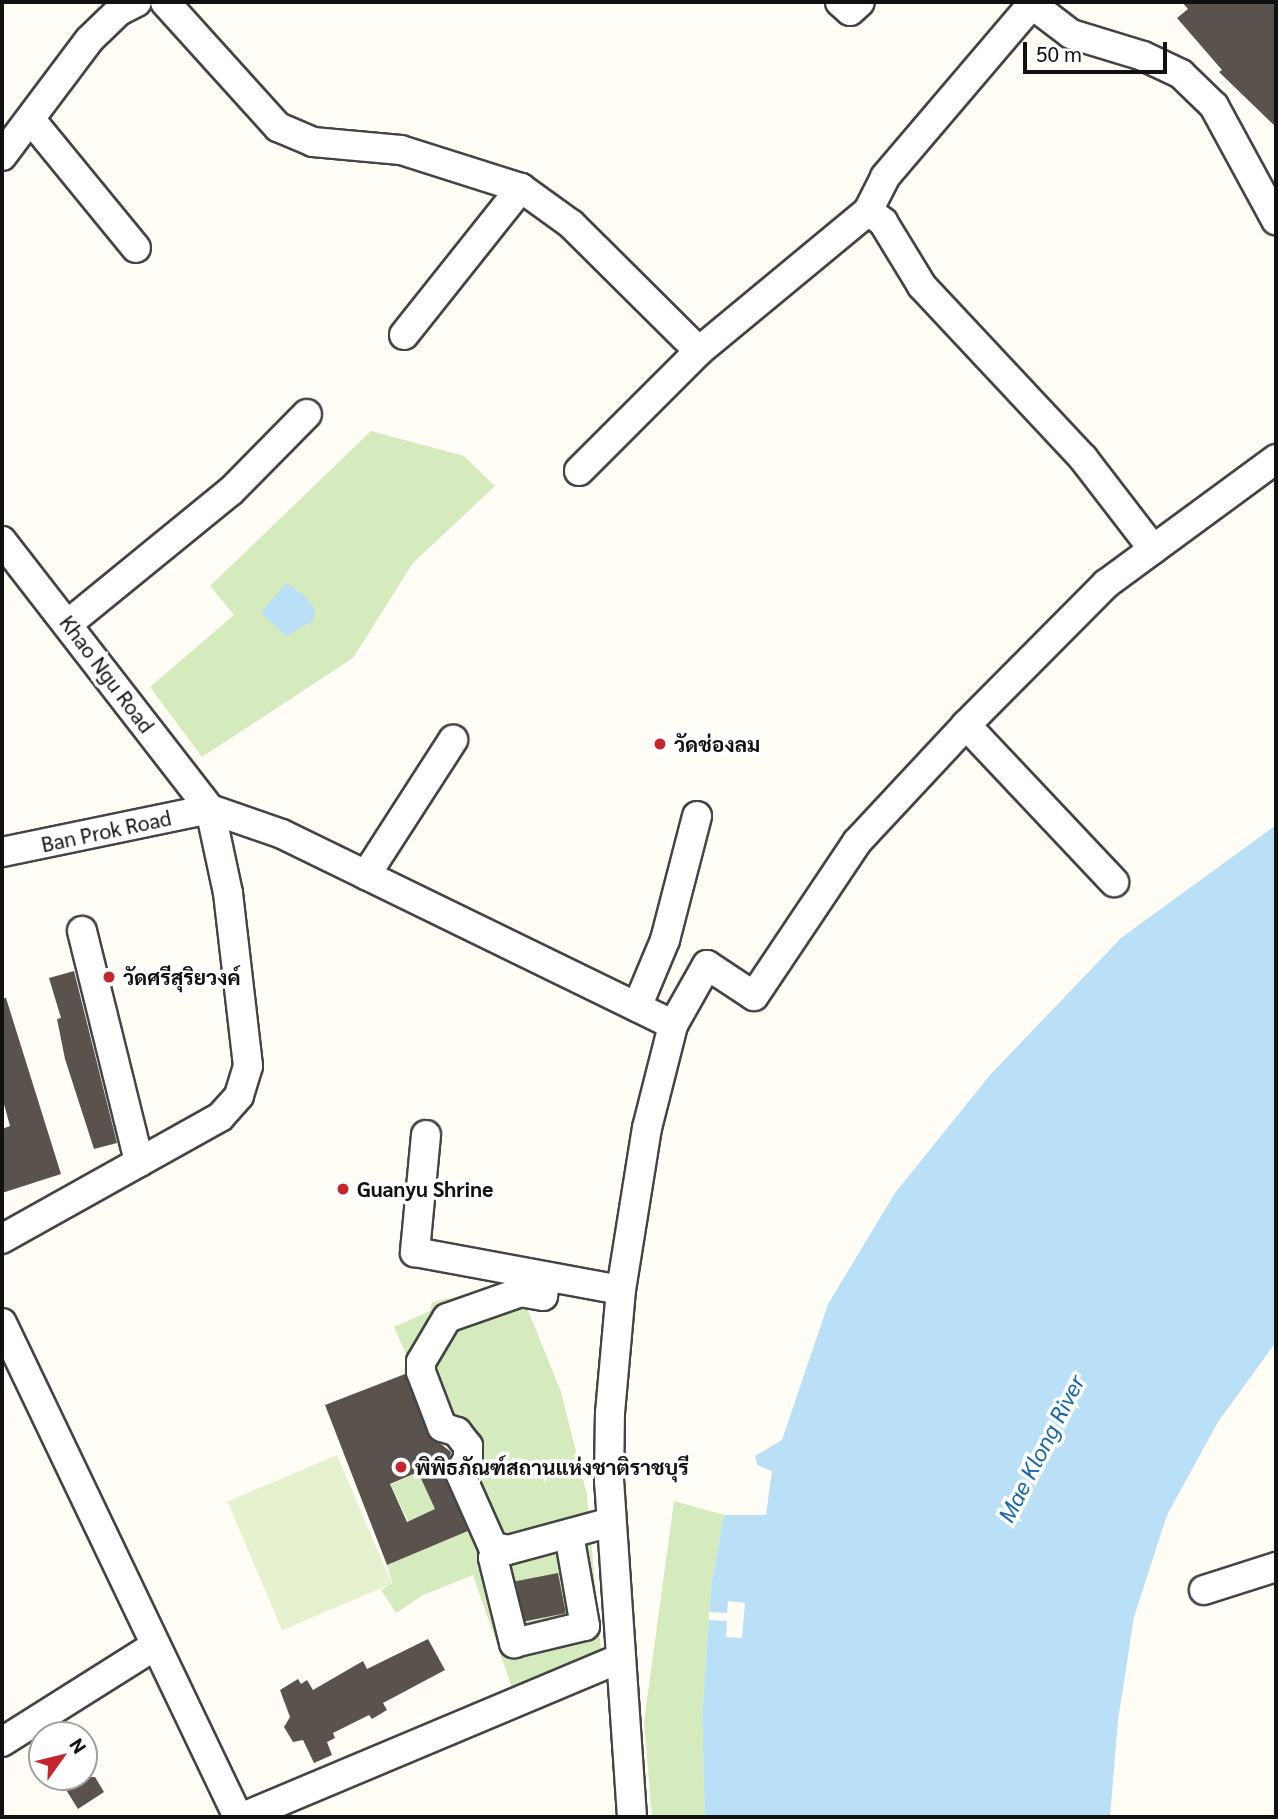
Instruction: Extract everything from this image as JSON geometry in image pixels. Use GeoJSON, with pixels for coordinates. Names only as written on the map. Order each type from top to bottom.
{"type":"FeatureCollection","features":[{"type":"Feature","properties":{"kind":"street"},"geometry":{"type":"LineString","coordinates":[[2,156],[32,121],[90,39],[119,11],[137,2]]}},
{"type":"Feature","properties":{"kind":"street"},"geometry":{"type":"LineString","coordinates":[[165,2],[278,127],[313,142],[401,150],[521,188],[571,224],[699,351]]}},
{"type":"Feature","properties":{"kind":"street"},"geometry":{"type":"LineString","coordinates":[[840,2],[850,10],[860,2]]}},
{"type":"Feature","properties":{"kind":"street"},"geometry":{"type":"LineString","coordinates":[[579,471],[699,351],[868,211],[885,177],[1030,3],[1071,34],[1143,56],[1181,74],[1214,106],[1276,220]]}},
{"type":"Feature","properties":{"kind":"street"},"geometry":{"type":"LineString","coordinates":[[32,121],[136,248]]}},
{"type":"Feature","properties":{"kind":"street"},"geometry":{"type":"LineString","coordinates":[[404,335],[521,188]]}},
{"type":"Feature","properties":{"kind":"street"},"geometry":{"type":"LineString","coordinates":[[868,211],[883,222],[922,286],[1083,458],[1153,549]]}},
{"type":"Feature","properties":{"kind":"street"},"geometry":{"type":"LineString","coordinates":[[69,623],[231,491],[307,414]]}},
{"type":"Feature","properties":{"kind":"street"},"geometry":{"type":"LineString","coordinates":[[632,1817],[611,1522],[610,1413],[621,1290],[647,1128],[673,1025],[707,965],[754,996],[857,842],[966,725],[1105,584],[1276,459]]}},
{"type":"Feature","properties":{"kind":"street","name":"Khao Ngu Road"},"geometry":{"type":"LineString","coordinates":[[2,541],[69,623],[210,809]]}},
{"type":"Feature","properties":{"kind":"street"},"geometry":{"type":"LineString","coordinates":[[966,725],[1114,882]]}},
{"type":"Feature","properties":{"kind":"street"},"geometry":{"type":"LineString","coordinates":[[366,875],[453,740]]}},
{"type":"Feature","properties":{"kind":"street"},"geometry":{"type":"LineString","coordinates":[[210,809],[282,834],[673,1025]]}},
{"type":"Feature","properties":{"kind":"street"},"geometry":{"type":"LineString","coordinates":[[2,1239],[220,1117],[239,1096],[248,1066],[228,893],[210,809]]}},
{"type":"Feature","properties":{"kind":"street","name":"Ban Prok Road"},"geometry":{"type":"LineString","coordinates":[[2,852],[210,809]]}},
{"type":"Feature","properties":{"kind":"street"},"geometry":{"type":"LineString","coordinates":[[637,1007],[665,940],[697,816]]}},
{"type":"Feature","properties":{"kind":"street"},"geometry":{"type":"LineString","coordinates":[[82,931],[139,1162]]}},
{"type":"Feature","properties":{"kind":"street"},"geometry":{"type":"LineString","coordinates":[[426,1135],[415,1252],[621,1290]]}},
{"type":"Feature","properties":{"kind":"street"},"geometry":{"type":"LineString","coordinates":[[546,1277],[543,1296],[521,1292],[447,1318],[421,1362],[442,1427],[457,1432],[468,1446],[468,1458],[460,1474],[486,1539],[496,1547],[508,1550],[611,1522]]}},
{"type":"Feature","properties":{"kind":"street"},"geometry":{"type":"LineString","coordinates":[[2,1323],[153,1647],[241,1817],[619,1659]]}},
{"type":"Feature","properties":{"kind":"street"},"geometry":{"type":"LineString","coordinates":[[496,1547],[493,1558],[514,1643],[585,1626],[569,1534]]}},
{"type":"Feature","properties":{"kind":"street"},"geometry":{"type":"LineString","coordinates":[[1204,1590],[1276,1567]]}},
{"type":"Feature","properties":{"kind":"street"},"geometry":{"type":"LineString","coordinates":[[2,1742],[153,1647]]}},
{"type":"Feature","properties":{"kind":"green space"},"geometry":{"type":"Polygon","coordinates":[[[371,431],[464,456],[495,486],[413,563],[353,658],[202,757],[150,687],[234,615],[210,586],[371,431]]]}},
{"type":"Feature","properties":{"kind":"green space"},"geometry":{"type":"Polygon","coordinates":[[[517,1283],[561,1392],[587,1495],[601,1650],[596,1660],[513,1691],[473,1575],[423,1595],[396,1613],[381,1590],[392,1583],[387,1565],[471,1530],[465,1454],[444,1440],[394,1327],[430,1311],[432,1302],[517,1283]]]}},
{"type":"Feature","properties":{"kind":"green space"},"geometry":{"type":"Polygon","coordinates":[[[337,1455],[392,1584],[282,1630],[227,1501],[337,1455]]]}},
{"type":"Feature","properties":{"kind":"green space"},"geometry":{"type":"Polygon","coordinates":[[[418,1472],[435,1509],[408,1522],[391,1485],[418,1472]]]}},
{"type":"Feature","properties":{"kind":"green space"},"geometry":{"type":"Polygon","coordinates":[[[674,1501],[724,1515],[711,1586],[702,1720],[705,1817],[652,1817],[644,1722],[674,1501]]]}},
{"type":"Feature","properties":{"kind":"water"},"geometry":{"type":"Polygon","coordinates":[[[286,583],[304,595],[315,610],[313,621],[286,636],[261,613],[286,583]]]}},
{"type":"Feature","properties":{"kind":"water","name":"Mae Klong River"},"geometry":{"type":"Polygon","coordinates":[[[1276,825],[1276,1342],[1218,1422],[1167,1515],[1134,1617],[1118,1720],[1110,1817],[705,1817],[702,1720],[711,1586],[724,1515],[766,1515],[772,1471],[757,1465],[755,1456],[782,1440],[828,1304],[895,1193],[990,1075],[1121,938],[1276,825]]]}},
{"type":"Feature","properties":{"kind":"pier"},"geometry":{"type":"Polygon","coordinates":[[[728,1601],[745,1603],[742,1638],[726,1637],[727,1621],[709,1620],[709,1612],[727,1613],[728,1601]]]}},
{"type":"Feature","properties":{"kind":"building"},"geometry":{"type":"Polygon","coordinates":[[[1182,2],[1276,2],[1276,127],[1219,72],[1222,70],[1177,18],[1188,9],[1182,2]]]}},
{"type":"Feature","properties":{"kind":"building"},"geometry":{"type":"Polygon","coordinates":[[[74,971],[117,1143],[94,1149],[65,1059],[57,1019],[61,1018],[49,978],[74,971]]]}},
{"type":"Feature","properties":{"kind":"building"},"geometry":{"type":"Polygon","coordinates":[[[2,998],[6,998],[61,1174],[2,1193],[2,1129],[10,1126],[2,1097],[2,998]]]}},
{"type":"Feature","properties":{"kind":"building","name":"พิพิธภัณฑ์สถานแห่งชาติราชบุรี"},"geometry":{"type":"Polygon","coordinates":[[[405,1374],[427,1433],[451,1452],[445,1479],[468,1531],[387,1565],[325,1405],[405,1374]],[[418,1472],[390,1484],[407,1522],[435,1509],[418,1472]]]}},
{"type":"Feature","properties":{"kind":"building"},"geometry":{"type":"Polygon","coordinates":[[[558,1573],[566,1613],[524,1621],[516,1581],[558,1573]]]}},
{"type":"Feature","properties":{"kind":"building"},"geometry":{"type":"Polygon","coordinates":[[[428,1639],[445,1670],[383,1703],[387,1710],[372,1719],[369,1715],[333,1733],[335,1738],[327,1742],[332,1755],[314,1763],[303,1740],[293,1742],[284,1727],[290,1717],[280,1690],[298,1679],[301,1684],[307,1680],[313,1690],[363,1661],[367,1669],[428,1639]]]}},
{"type":"Feature","properties":{"kind":"building"},"geometry":{"type":"Polygon","coordinates":[[[98,1782],[104,1792],[78,1809],[67,1791],[98,1791],[98,1782]]]}},
{"type":"Feature","properties":{"kind":"place","name":"วัดช่องลม"},"geometry":{"type":"Point","coordinates":[660,744]}},
{"type":"Feature","properties":{"kind":"place","name":"วัดศรีสุริยวงค์"},"geometry":{"type":"Point","coordinates":[109,977]}},
{"type":"Feature","properties":{"kind":"place","name":"Guanyu Shrine"},"geometry":{"type":"Point","coordinates":[343,1189]}},
{"type":"Feature","properties":{"kind":"place","name":"พิพิธภัณฑ์สถานแห่งชาติราชบุรี"},"geometry":{"type":"Point","coordinates":[401,1467]}}]}
